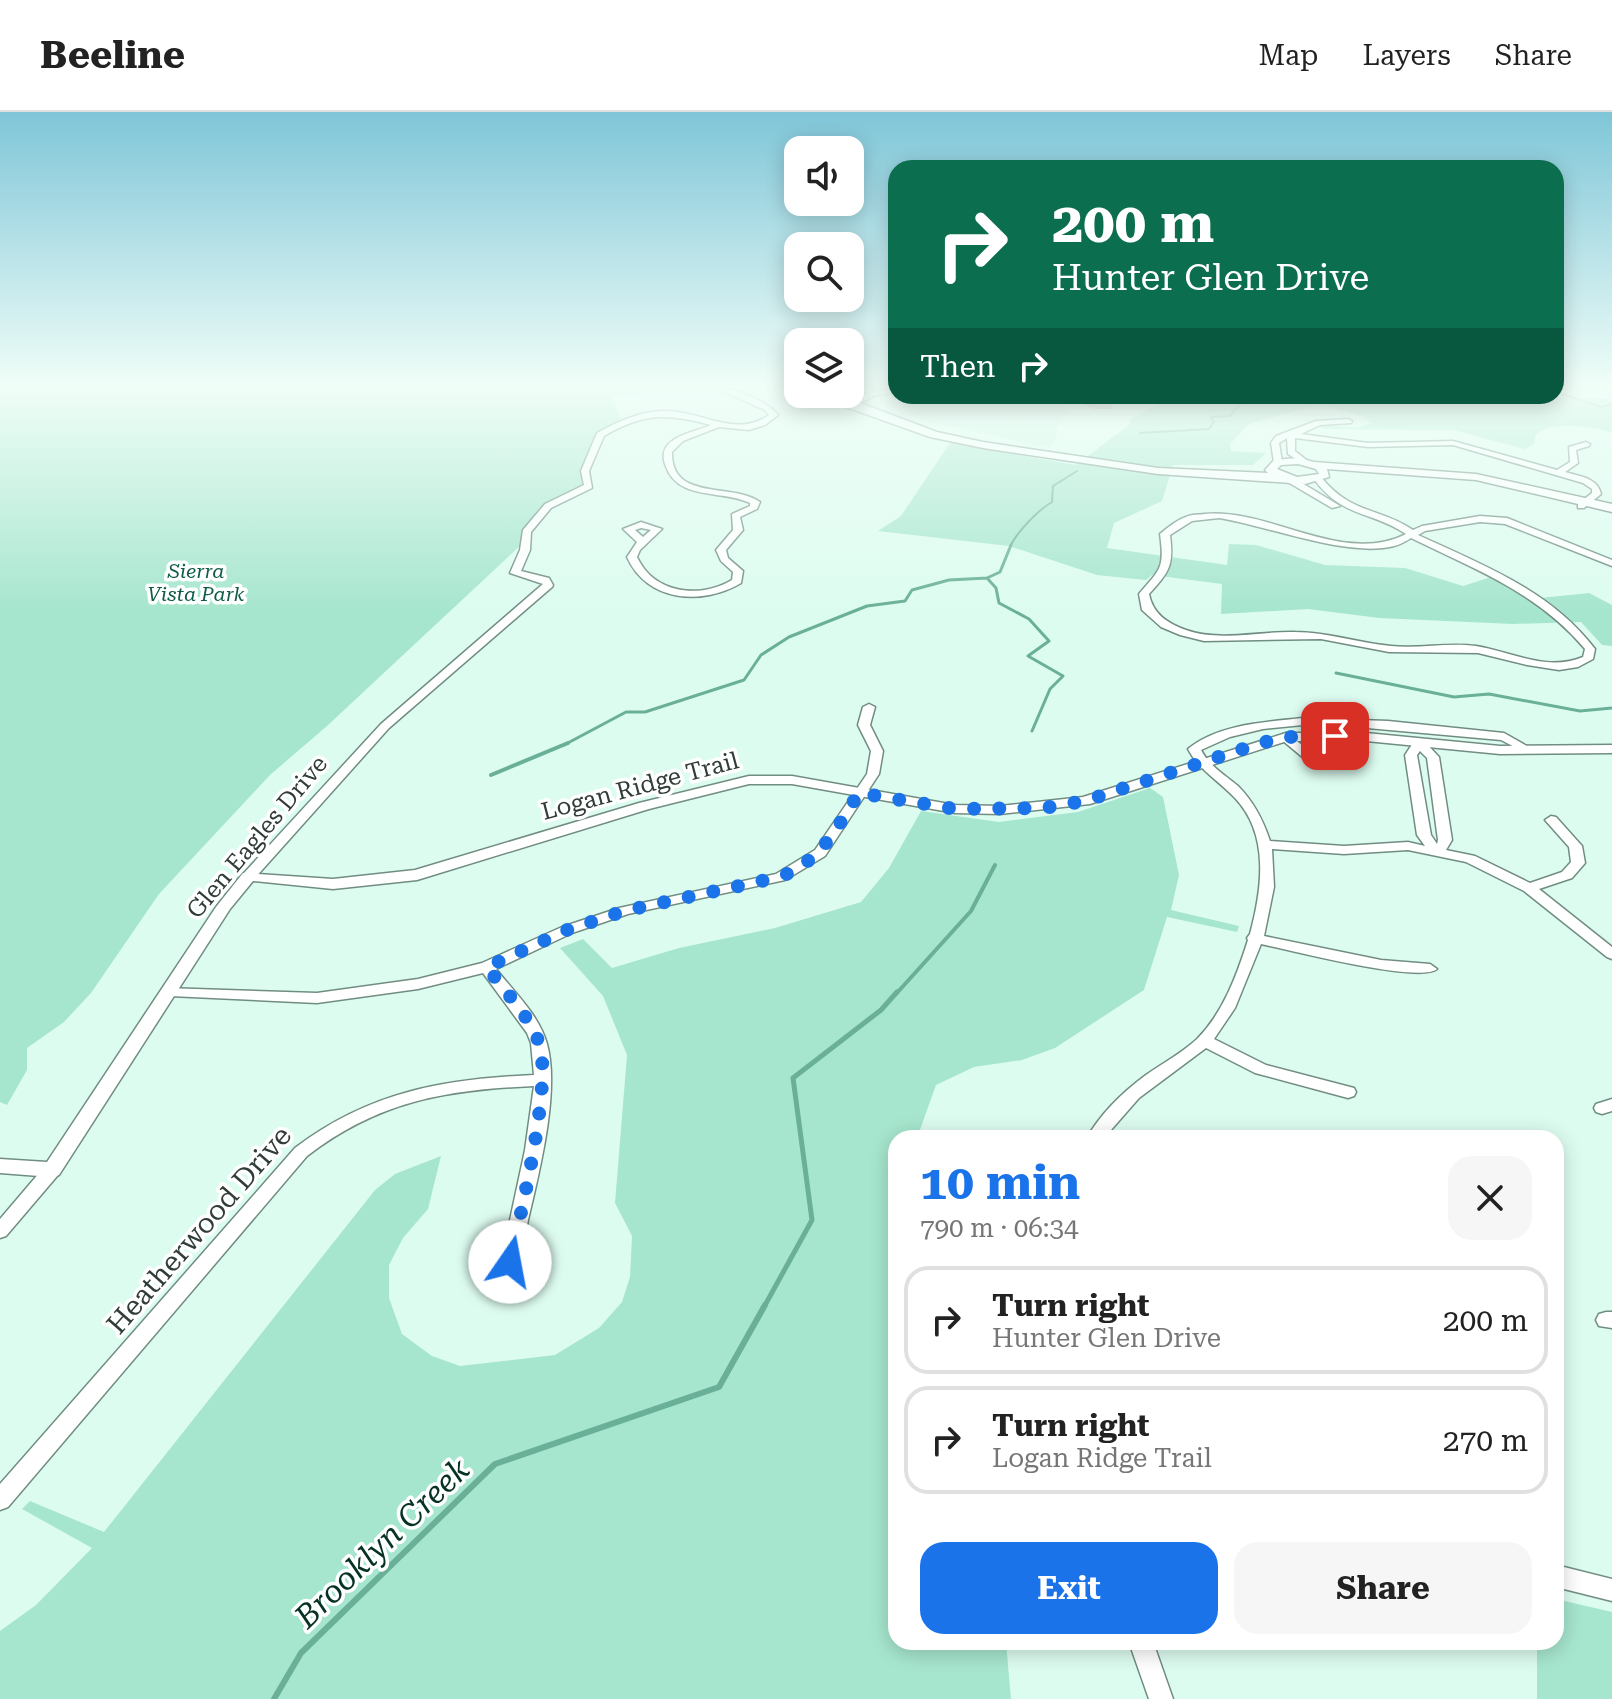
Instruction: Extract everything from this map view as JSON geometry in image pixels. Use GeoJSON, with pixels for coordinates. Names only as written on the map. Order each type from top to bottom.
{"type":"FeatureCollection","features":[{"type":"Feature","properties":{"kind":"main road"},"geometry":{"type":"LineString","coordinates":[[1098,462],[1158,471],[1286,478],[1360,473],[1438,478],[1612,508]]}},
{"type":"Feature","properties":{"kind":"main road"},"geometry":{"type":"LineString","coordinates":[[1130,462],[1217,470],[1310,463],[1438,472],[1511,483],[1584,503],[1612,515]]}},
{"type":"Feature","properties":{"kind":"main road"},"geometry":{"type":"LineString","coordinates":[[1310,463],[1321,477]]}},
{"type":"Feature","properties":{"kind":"main road"},"geometry":{"type":"LineString","coordinates":[[1274,464],[1286,478]]}},
{"type":"Feature","properties":{"kind":"street","name":"Glen Eagles Drive"},"geometry":{"type":"LineString","coordinates":[[0,1231],[52,1170],[224,907],[249,876],[385,726],[469,657],[540,592],[532,579],[517,575],[514,570],[525,550],[526,532],[551,503],[589,486],[585,471],[589,462]]}},
{"type":"Feature","properties":{"kind":"street"},"geometry":{"type":"LineString","coordinates":[[642,542],[632,553],[632,561],[640,576],[655,585],[699,593],[720,590],[737,581],[738,571],[724,559],[721,550],[738,530],[735,516],[754,507],[755,502],[685,484],[672,475],[668,462]]}},
{"type":"Feature","properties":{"kind":"street"},"geometry":{"type":"LineString","coordinates":[[1520,462],[1596,488],[1597,494],[1584,503]]}},
{"type":"Feature","properties":{"kind":"street"},"geometry":{"type":"LineString","coordinates":[[1558,473],[1574,462]]}},
{"type":"Feature","properties":{"kind":"street"},"geometry":{"type":"LineString","coordinates":[[1321,477],[1331,495],[1406,529],[1414,536]]}},
{"type":"Feature","properties":{"kind":"street"},"geometry":{"type":"LineString","coordinates":[[1286,478],[1344,511],[1394,533],[1414,536],[1494,572],[1536,597],[1576,631],[1590,649],[1588,659],[1575,665],[1554,666],[1474,648],[1401,650],[1319,635],[1245,640],[1198,635],[1166,624],[1145,605],[1144,594],[1162,575],[1167,558],[1164,537],[1167,531],[1179,524],[1206,518],[1256,520],[1309,538],[1353,546],[1390,544],[1414,536],[1469,530],[1491,522],[1507,521],[1612,563]]}},
{"type":"Feature","properties":{"kind":"street"},"geometry":{"type":"LineString","coordinates":[[170,991],[317,998],[379,991],[487,967],[567,930],[624,911],[780,877],[799,869],[820,853],[878,763],[877,751],[864,725],[869,707]]}},
{"type":"Feature","properties":{"kind":"street"},"geometry":{"type":"LineString","coordinates":[[1102,1130],[1139,1089],[1204,1041],[1235,1000],[1254,938],[1268,870],[1264,845],[1247,801],[1232,785],[1200,762],[1194,749],[1232,733],[1265,726],[1322,721],[1504,737],[1526,749]]}},
{"type":"Feature","properties":{"kind":"street"},"geometry":{"type":"LineString","coordinates":[[1286,737],[1310,757]]}},
{"type":"Feature","properties":{"kind":"street","name":"Logan Ridge Trail"},"geometry":{"type":"LineString","coordinates":[[249,876],[333,884],[417,875],[644,806],[749,780],[792,780],[955,809],[1044,808],[1085,801],[1286,737],[1366,737],[1526,749],[1612,749]]}},
{"type":"Feature","properties":{"kind":"street"},"geometry":{"type":"LineString","coordinates":[[1419,743],[1433,757],[1445,840],[1442,847],[1434,849],[1424,835],[1411,755],[1419,743]]}},
{"type":"Feature","properties":{"kind":"street"},"geometry":{"type":"LineString","coordinates":[[1529,888],[1567,875],[1578,863],[1575,846],[1551,820]]}},
{"type":"Feature","properties":{"kind":"street"},"geometry":{"type":"LineString","coordinates":[[1264,845],[1434,849],[1470,859],[1529,888],[1612,954]]}},
{"type":"Feature","properties":{"kind":"street"},"geometry":{"type":"LineString","coordinates":[[1254,938],[1381,965],[1430,969]]}},
{"type":"Feature","properties":{"kind":"street"},"geometry":{"type":"LineString","coordinates":[[487,967],[534,1031],[542,1060],[529,1173],[510,1262]]}},
{"type":"Feature","properties":{"kind":"street"},"geometry":{"type":"LineString","coordinates":[[1204,1041],[1261,1069],[1348,1092]]}},
{"type":"Feature","properties":{"kind":"street","name":"Heatherwood Drive"},"geometry":{"type":"LineString","coordinates":[[0,1500],[301,1152],[319,1137],[363,1111],[388,1103],[467,1085],[541,1080]]}},
{"type":"Feature","properties":{"kind":"street"},"geometry":{"type":"LineString","coordinates":[[0,1166],[52,1170]]}},
{"type":"Feature","properties":{"kind":"street"},"geometry":{"type":"LineString","coordinates":[[1564,1578],[1612,1590]]}},
{"type":"Feature","properties":{"kind":"street"},"geometry":{"type":"LineString","coordinates":[[1144,1650],[1161,1699]]}},
{"type":"Feature","properties":{"kind":"green space","name":"Sierra Vista Park"},"geometry":{"type":"Polygon","coordinates":[[[0,462],[586,462],[582,472],[586,486],[536,514],[524,532],[522,544],[270,775],[159,894],[91,993],[64,1022],[27,1048],[27,1070],[7,1105],[0,1102],[0,462]]]}},
{"type":"Feature","properties":{"kind":"green space"},"geometry":{"type":"Polygon","coordinates":[[[937,462],[1059,462],[1076,465],[1080,462],[1256,462],[1253,465],[1173,465],[1162,501],[1114,523],[1107,548],[1227,565],[1229,544],[1256,545],[1325,565],[1405,568],[1463,586],[1491,577],[1530,599],[1589,593],[1612,605],[1612,646],[1602,645],[1581,622],[1513,624],[1379,618],[1308,609],[1221,614],[1222,584],[1152,575],[1146,580],[1097,575],[1009,546],[878,531],[901,516],[937,462]]]}},
{"type":"Feature","properties":{"kind":"green space"},"geometry":{"type":"Polygon","coordinates":[[[1150,788],[1163,797],[1179,875],[1171,910],[1239,926],[1237,932],[1167,917],[1144,990],[1055,1048],[1022,1060],[974,1067],[936,1085],[920,1130],[888,1130],[888,1650],[1007,1650],[1011,1699],[0,1699],[0,1631],[36,1605],[92,1548],[22,1509],[30,1501],[104,1532],[375,1190],[395,1174],[441,1156],[428,1209],[403,1238],[389,1265],[389,1298],[402,1334],[432,1356],[460,1366],[555,1355],[599,1328],[622,1302],[630,1277],[632,1236],[615,1203],[627,1055],[603,996],[560,948],[583,939],[612,968],[679,948],[775,928],[861,902],[889,868],[921,811],[999,822],[1078,812],[1150,788]]]}},
{"type":"Feature","properties":{"kind":"green space"},"geometry":{"type":"Polygon","coordinates":[[[1564,1601],[1612,1612],[1612,1699],[1537,1699],[1537,1650],[1564,1650],[1564,1601]]]}},
{"type":"Feature","properties":{"kind":"waterway"},"geometry":{"type":"LineString","coordinates":[[1011,546],[1028,522],[1052,502],[1053,486],[1077,471]]}},
{"type":"Feature","properties":{"kind":"waterway"},"geometry":{"type":"LineString","coordinates":[[987,578],[1000,572],[1011,546]]}},
{"type":"Feature","properties":{"kind":"waterway"},"geometry":{"type":"LineString","coordinates":[[567,743],[626,712],[645,712],[744,680],[761,655],[789,637],[867,606],[905,601],[912,590],[949,580],[987,578]]}},
{"type":"Feature","properties":{"kind":"waterway"},"geometry":{"type":"LineString","coordinates":[[987,578],[996,588],[999,603],[1029,619],[1049,641],[1028,656],[1063,676],[1050,689],[1032,731]]}},
{"type":"Feature","properties":{"kind":"waterway"},"geometry":{"type":"LineString","coordinates":[[1336,673],[1454,697],[1489,694],[1580,711],[1612,708]]}},
{"type":"Feature","properties":{"kind":"waterway"},"geometry":{"type":"LineString","coordinates":[[491,775],[567,743]]}},
{"type":"Feature","properties":{"kind":"waterway","name":"Brooklyn Creek"},"geometry":{"type":"LineString","coordinates":[[896,994],[971,911],[995,865]]}},
{"type":"Feature","properties":{"kind":"waterway","name":"Brooklyn Creek"},"geometry":{"type":"LineString","coordinates":[[764,1307],[812,1220],[793,1078],[881,1010],[897,992]]}},
{"type":"Feature","properties":{"kind":"waterway","name":"Brooklyn Creek"},"geometry":{"type":"LineString","coordinates":[[274,1699],[301,1653],[495,1464],[719,1387],[765,1305]]}},
{"type":"Feature","properties":{"kind":"route"},"geometry":{"type":"LineString","coordinates":[[510,1262],[529,1173],[542,1060],[534,1031],[487,967],[567,930],[624,911],[780,877],[799,869],[820,853],[859,793],[955,809],[1044,808],[1085,801],[1261,743],[1286,737],[1335,736]]}}]}
